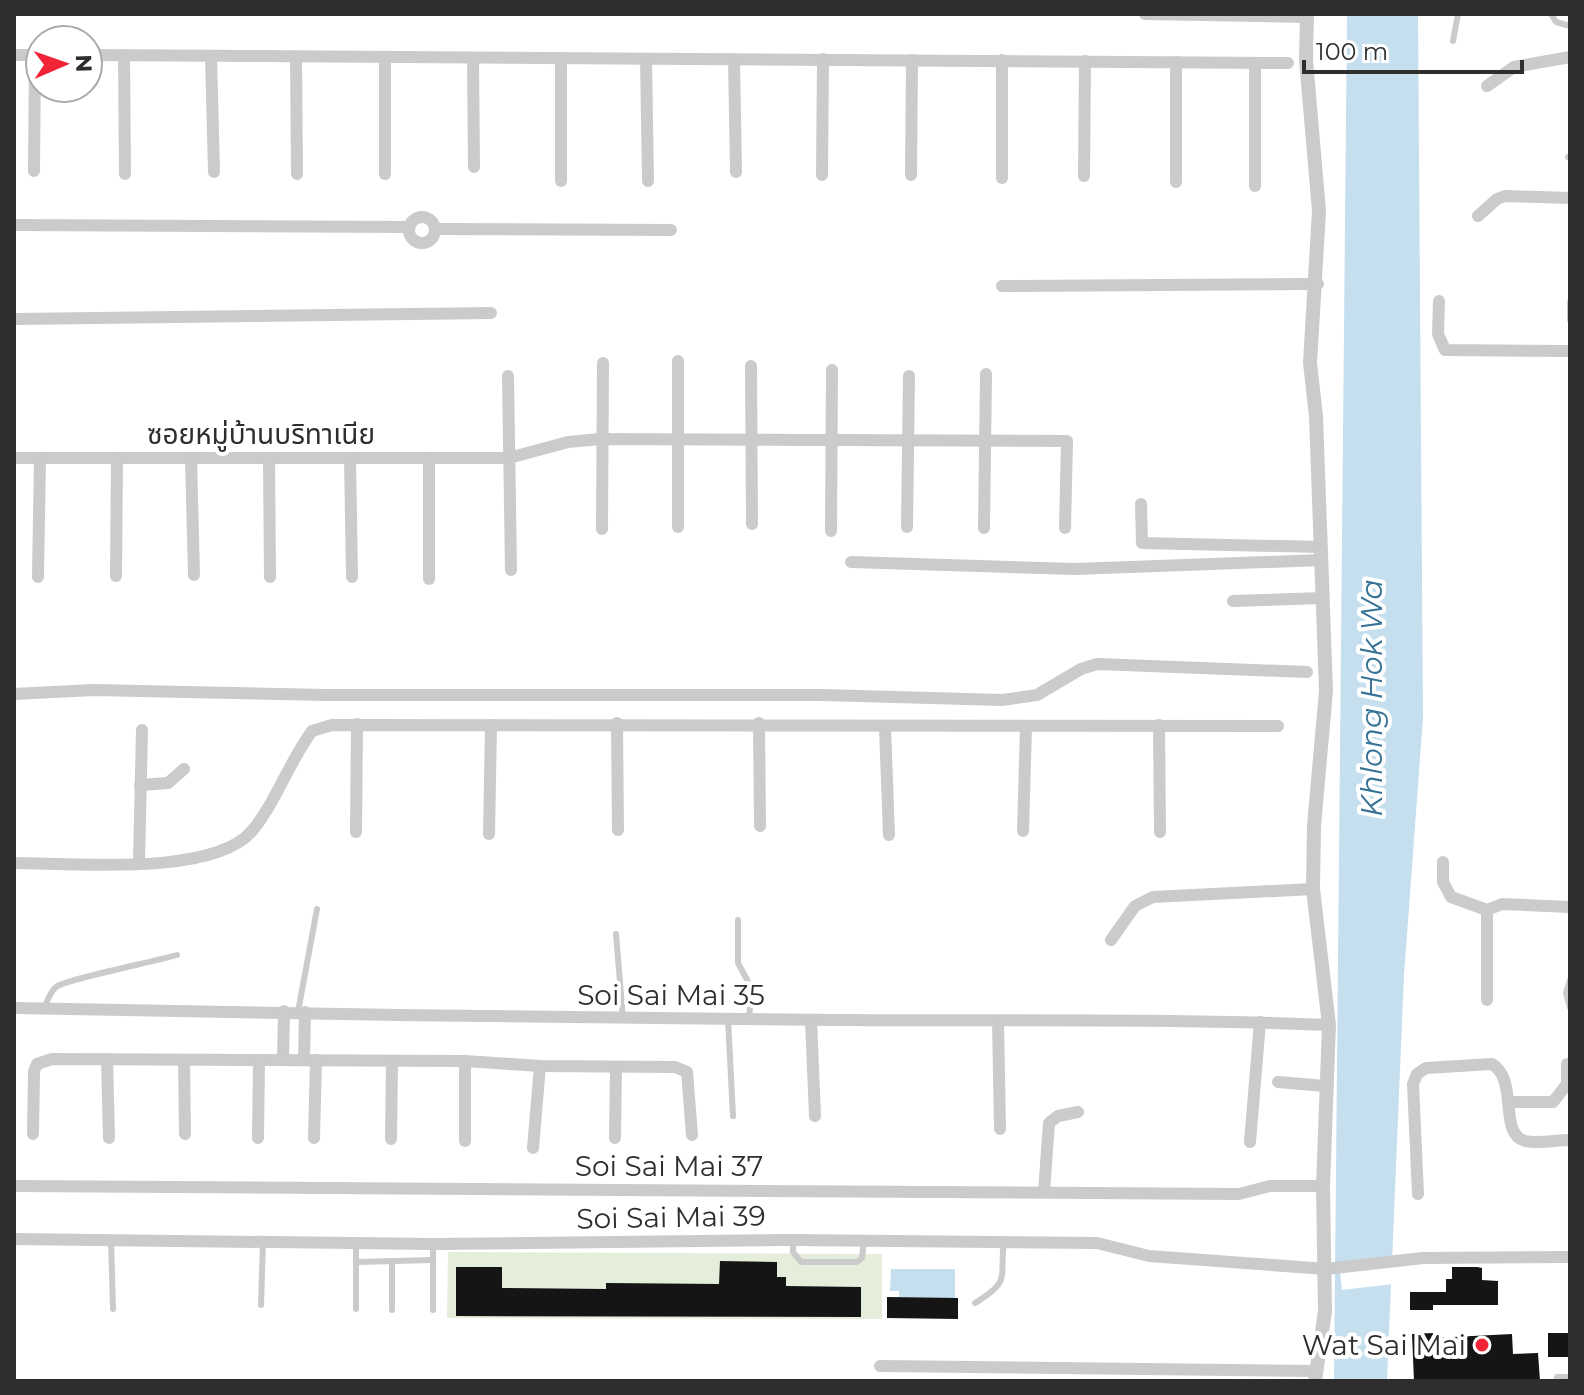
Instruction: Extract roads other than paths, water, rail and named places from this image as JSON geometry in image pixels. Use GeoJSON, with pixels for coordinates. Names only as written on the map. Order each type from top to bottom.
{"type":"FeatureCollection","features":[{"type":"Feature","properties":{"kind":"street"},"geometry":{"type":"LineString","coordinates":[[880,1366],[1086,1374],[1316,1376],[1330,1269],[1323,1186],[1329,1025],[1313,889],[1314,826],[1326,691],[1310,363],[1318,284],[1319,188],[1306,60],[1307,16],[1145,14]]}},
{"type":"Feature","properties":{"kind":"street"},"geometry":{"type":"LineString","coordinates":[[104,55],[1288,63]]}},
{"type":"Feature","properties":{"kind":"street"},"geometry":{"type":"LineString","coordinates":[[124,55],[125,174]]}},
{"type":"Feature","properties":{"kind":"street"},"geometry":{"type":"LineString","coordinates":[[211,56],[214,172]]}},
{"type":"Feature","properties":{"kind":"street"},"geometry":{"type":"LineString","coordinates":[[296,56],[297,174]]}},
{"type":"Feature","properties":{"kind":"street"},"geometry":{"type":"LineString","coordinates":[[385,57],[385,174]]}},
{"type":"Feature","properties":{"kind":"street"},"geometry":{"type":"LineString","coordinates":[[1487,86],[1514,67],[1570,57]]}},
{"type":"Feature","properties":{"kind":"street"},"geometry":{"type":"LineString","coordinates":[[473,58],[474,167]]}},
{"type":"Feature","properties":{"kind":"street"},"geometry":{"type":"LineString","coordinates":[[561,58],[561,181]]}},
{"type":"Feature","properties":{"kind":"street"},"geometry":{"type":"LineString","coordinates":[[646,59],[648,181]]}},
{"type":"Feature","properties":{"kind":"street"},"geometry":{"type":"LineString","coordinates":[[734,59],[736,172]]}},
{"type":"Feature","properties":{"kind":"street"},"geometry":{"type":"LineString","coordinates":[[822,175],[823,59]]}},
{"type":"Feature","properties":{"kind":"street"},"geometry":{"type":"LineString","coordinates":[[911,175],[912,60]]}},
{"type":"Feature","properties":{"kind":"street"},"geometry":{"type":"LineString","coordinates":[[1002,60],[1002,178]]}},
{"type":"Feature","properties":{"kind":"street"},"geometry":{"type":"LineString","coordinates":[[1084,176],[1085,61]]}},
{"type":"Feature","properties":{"kind":"street"},"geometry":{"type":"LineString","coordinates":[[1176,62],[1176,182]]}},
{"type":"Feature","properties":{"kind":"street"},"geometry":{"type":"LineString","coordinates":[[1255,63],[1255,186]]}},
{"type":"Feature","properties":{"kind":"street"},"geometry":{"type":"LineString","coordinates":[[34,171],[36,104]]}},
{"type":"Feature","properties":{"kind":"street"},"geometry":{"type":"LineString","coordinates":[[1478,216],[1505,196],[1570,198]]}},
{"type":"Feature","properties":{"kind":"street"},"geometry":{"type":"LineString","coordinates":[[14,225],[409,227],[420,217],[430,220],[435,229],[432,239],[418,243],[410,237],[409,227]]}},
{"type":"Feature","properties":{"kind":"street"},"geometry":{"type":"LineString","coordinates":[[435,229],[671,230]]}},
{"type":"Feature","properties":{"kind":"street"},"geometry":{"type":"LineString","coordinates":[[1002,286],[1318,284]]}},
{"type":"Feature","properties":{"kind":"street"},"geometry":{"type":"LineString","coordinates":[[1439,301],[1438,334],[1445,350],[1570,351]]}},
{"type":"Feature","properties":{"kind":"street"},"geometry":{"type":"LineString","coordinates":[[14,319],[491,313]]}},
{"type":"Feature","properties":{"kind":"street"},"geometry":{"type":"LineString","coordinates":[[678,361],[678,527]]}},
{"type":"Feature","properties":{"kind":"street"},"geometry":{"type":"LineString","coordinates":[[602,529],[603,363]]}},
{"type":"Feature","properties":{"kind":"street"},"geometry":{"type":"LineString","coordinates":[[751,366],[752,524]]}},
{"type":"Feature","properties":{"kind":"street"},"geometry":{"type":"LineString","coordinates":[[831,531],[832,370]]}},
{"type":"Feature","properties":{"kind":"street"},"geometry":{"type":"LineString","coordinates":[[984,528],[986,374]]}},
{"type":"Feature","properties":{"kind":"street"},"geometry":{"type":"LineString","coordinates":[[508,376],[511,570]]}},
{"type":"Feature","properties":{"kind":"street"},"geometry":{"type":"LineString","coordinates":[[907,527],[909,376]]}},
{"type":"Feature","properties":{"kind":"street","name":"ซอยหมู่บ้านบริทาเนีย"},"geometry":{"type":"LineString","coordinates":[[14,458],[509,458],[568,442],[603,439],[1067,441],[1065,528]]}},
{"type":"Feature","properties":{"kind":"street"},"geometry":{"type":"LineString","coordinates":[[38,577],[40,458]]}},
{"type":"Feature","properties":{"kind":"street"},"geometry":{"type":"LineString","coordinates":[[116,576],[117,458]]}},
{"type":"Feature","properties":{"kind":"street"},"geometry":{"type":"LineString","coordinates":[[191,458],[194,575]]}},
{"type":"Feature","properties":{"kind":"street"},"geometry":{"type":"LineString","coordinates":[[269,458],[270,577]]}},
{"type":"Feature","properties":{"kind":"street"},"geometry":{"type":"LineString","coordinates":[[350,458],[352,577]]}},
{"type":"Feature","properties":{"kind":"street"},"geometry":{"type":"LineString","coordinates":[[429,458],[429,579]]}},
{"type":"Feature","properties":{"kind":"street"},"geometry":{"type":"LineString","coordinates":[[1141,504],[1142,543],[1321,553]]}},
{"type":"Feature","properties":{"kind":"street"},"geometry":{"type":"LineString","coordinates":[[851,562],[1076,569],[1321,553]]}},
{"type":"Feature","properties":{"kind":"street"},"geometry":{"type":"LineString","coordinates":[[1233,601],[1323,598]]}},
{"type":"Feature","properties":{"kind":"street"},"geometry":{"type":"LineString","coordinates":[[14,694],[94,690],[328,695],[823,695],[1002,700],[1037,695],[1081,669],[1097,664],[1307,672]]}},
{"type":"Feature","properties":{"kind":"street"},"geometry":{"type":"LineString","coordinates":[[617,723],[618,830]]}},
{"type":"Feature","properties":{"kind":"street"},"geometry":{"type":"LineString","coordinates":[[759,723],[760,826]]}},
{"type":"Feature","properties":{"kind":"street"},"geometry":{"type":"LineString","coordinates":[[14,863],[208,858],[239,843],[253,830],[312,731],[332,725],[759,723],[885,727],[1278,726]]}},
{"type":"Feature","properties":{"kind":"street"},"geometry":{"type":"LineString","coordinates":[[356,832],[357,724]]}},
{"type":"Feature","properties":{"kind":"street"},"geometry":{"type":"LineString","coordinates":[[489,834],[491,725]]}},
{"type":"Feature","properties":{"kind":"street"},"geometry":{"type":"LineString","coordinates":[[1159,725],[1160,832]]}},
{"type":"Feature","properties":{"kind":"street"},"geometry":{"type":"LineString","coordinates":[[885,727],[889,835]]}},
{"type":"Feature","properties":{"kind":"street"},"geometry":{"type":"LineString","coordinates":[[1023,831],[1026,727]]}},
{"type":"Feature","properties":{"kind":"street"},"geometry":{"type":"LineString","coordinates":[[139,862],[142,730]]}},
{"type":"Feature","properties":{"kind":"street"},"geometry":{"type":"LineString","coordinates":[[140,785],[168,783],[184,769]]}},
{"type":"Feature","properties":{"kind":"street"},"geometry":{"type":"LineString","coordinates":[[1443,862],[1443,882],[1451,897],[1487,910],[1502,904],[1570,907]]}},
{"type":"Feature","properties":{"kind":"street"},"geometry":{"type":"LineString","coordinates":[[1111,940],[1135,906],[1153,897],[1313,889]]}},
{"type":"Feature","properties":{"kind":"street"},"geometry":{"type":"LineString","coordinates":[[1487,910],[1487,1000]]}},
{"type":"Feature","properties":{"kind":"street","name":"Soi Sai Mai 35"},"geometry":{"type":"LineString","coordinates":[[14,1008],[623,1019],[998,1021],[1109,1018],[1329,1025]]}},
{"type":"Feature","properties":{"kind":"street"},"geometry":{"type":"LineString","coordinates":[[283,1059],[284,1011]]}},
{"type":"Feature","properties":{"kind":"street"},"geometry":{"type":"LineString","coordinates":[[302,1012],[310,1060],[314,1138]]}},
{"type":"Feature","properties":{"kind":"street"},"geometry":{"type":"LineString","coordinates":[[811,1020],[815,1116]]}},
{"type":"Feature","properties":{"kind":"street"},"geometry":{"type":"LineString","coordinates":[[998,1021],[1000,1129]]}},
{"type":"Feature","properties":{"kind":"street"},"geometry":{"type":"LineString","coordinates":[[1250,1142],[1260,1022]]}},
{"type":"Feature","properties":{"kind":"street"},"geometry":{"type":"LineString","coordinates":[[33,1134],[33,1078],[37,1064],[52,1059],[283,1059],[675,1067],[687,1072],[692,1135]]}},
{"type":"Feature","properties":{"kind":"street"},"geometry":{"type":"LineString","coordinates":[[107,1059],[109,1138]]}},
{"type":"Feature","properties":{"kind":"street"},"geometry":{"type":"LineString","coordinates":[[184,1060],[185,1134]]}},
{"type":"Feature","properties":{"kind":"street"},"geometry":{"type":"LineString","coordinates":[[258,1138],[259,1060]]}},
{"type":"Feature","properties":{"kind":"street"},"geometry":{"type":"LineString","coordinates":[[391,1139],[392,1061]]}},
{"type":"Feature","properties":{"kind":"street"},"geometry":{"type":"LineString","coordinates":[[465,1061],[465,1141]]}},
{"type":"Feature","properties":{"kind":"street"},"geometry":{"type":"LineString","coordinates":[[1418,1194],[1413,1084],[1417,1074],[1436,1065],[1492,1064],[1506,1077],[1512,1130],[1518,1137],[1525,1141],[1570,1140]]}},
{"type":"Feature","properties":{"kind":"street"},"geometry":{"type":"LineString","coordinates":[[1509,1102],[1553,1102],[1567,1084],[1567,1064]]}},
{"type":"Feature","properties":{"kind":"street"},"geometry":{"type":"LineString","coordinates":[[533,1148],[540,1066]]}},
{"type":"Feature","properties":{"kind":"street"},"geometry":{"type":"LineString","coordinates":[[615,1138],[616,1067]]}},
{"type":"Feature","properties":{"kind":"street"},"geometry":{"type":"LineString","coordinates":[[1278,1082],[1325,1086]]}},
{"type":"Feature","properties":{"kind":"street"},"geometry":{"type":"LineString","coordinates":[[1044,1192],[1049,1123],[1058,1116],[1078,1112]]}},
{"type":"Feature","properties":{"kind":"street","name":"Soi Sai Mai 37"},"geometry":{"type":"LineString","coordinates":[[14,1186],[1239,1194],[1270,1186],[1323,1186]]}},
{"type":"Feature","properties":{"kind":"street","name":"Soi Sai Mai 39"},"geometry":{"type":"LineString","coordinates":[[14,1239],[433,1244],[793,1240],[1097,1243],[1149,1256],[1330,1269],[1423,1258],[1570,1257]]}},
{"type":"Feature","properties":{"kind":"lane"},"geometry":{"type":"LineString","coordinates":[[1453,41],[1458,14]]}},
{"type":"Feature","properties":{"kind":"lane"},"geometry":{"type":"LineString","coordinates":[[1551,14],[1556,22],[1570,26]]}},
{"type":"Feature","properties":{"kind":"lane"},"geometry":{"type":"LineString","coordinates":[[1570,302],[1570,320]]}},
{"type":"Feature","properties":{"kind":"lane"},"geometry":{"type":"LineString","coordinates":[[302,1012],[317,909]]}},
{"type":"Feature","properties":{"kind":"lane"},"geometry":{"type":"LineString","coordinates":[[738,920],[738,963],[752,989],[749,1018]]}},
{"type":"Feature","properties":{"kind":"lane"},"geometry":{"type":"LineString","coordinates":[[616,934],[623,1019]]}},
{"type":"Feature","properties":{"kind":"lane"},"geometry":{"type":"LineString","coordinates":[[44,1009],[51,993],[66,980],[105,975],[177,955]]}},
{"type":"Feature","properties":{"kind":"lane"},"geometry":{"type":"LineString","coordinates":[[1570,980],[1566,993],[1570,1008]]}},
{"type":"Feature","properties":{"kind":"lane"},"geometry":{"type":"LineString","coordinates":[[728,1019],[733,1116]]}},
{"type":"Feature","properties":{"kind":"lane"},"geometry":{"type":"LineString","coordinates":[[111,1240],[113,1309]]}},
{"type":"Feature","properties":{"kind":"lane"},"geometry":{"type":"LineString","coordinates":[[793,1240],[793,1252],[801,1262],[857,1262],[862,1258],[864,1241]]}},
{"type":"Feature","properties":{"kind":"lane"},"geometry":{"type":"LineString","coordinates":[[975,1303],[998,1289],[1003,1278],[1004,1241]]}},
{"type":"Feature","properties":{"kind":"lane"},"geometry":{"type":"LineString","coordinates":[[261,1305],[263,1242]]}},
{"type":"Feature","properties":{"kind":"lane"},"geometry":{"type":"LineString","coordinates":[[356,1243],[356,1309]]}},
{"type":"Feature","properties":{"kind":"lane"},"geometry":{"type":"LineString","coordinates":[[433,1244],[433,1310]]}},
{"type":"Feature","properties":{"kind":"lane"},"geometry":{"type":"LineString","coordinates":[[356,1262],[433,1260]]}},
{"type":"Feature","properties":{"kind":"lane"},"geometry":{"type":"LineString","coordinates":[[392,1261],[392,1310]]}},
{"type":"Feature","properties":{"kind":"lane"},"geometry":{"type":"LineString","coordinates":[[1556,1381],[1557,1377],[1570,1377]]}},
{"type":"Feature","properties":{"kind":"water","name":"Khlong Hok Wa"},"geometry":{"type":"Polygon","coordinates":[[[1347,14],[1418,14],[1423,718],[1404,975],[1387,1381],[1334,1381],[1347,14]]]}},
{"type":"Feature","properties":{"kind":"water"},"geometry":{"type":"Polygon","coordinates":[[[891,1269],[955,1269],[955,1298],[899,1298],[899,1291],[890,1291],[891,1269]]]}},
{"type":"Feature","properties":{"kind":"place","name":"Wat Sai Mai"},"geometry":{"type":"Point","coordinates":[1482,1345]}}]}
